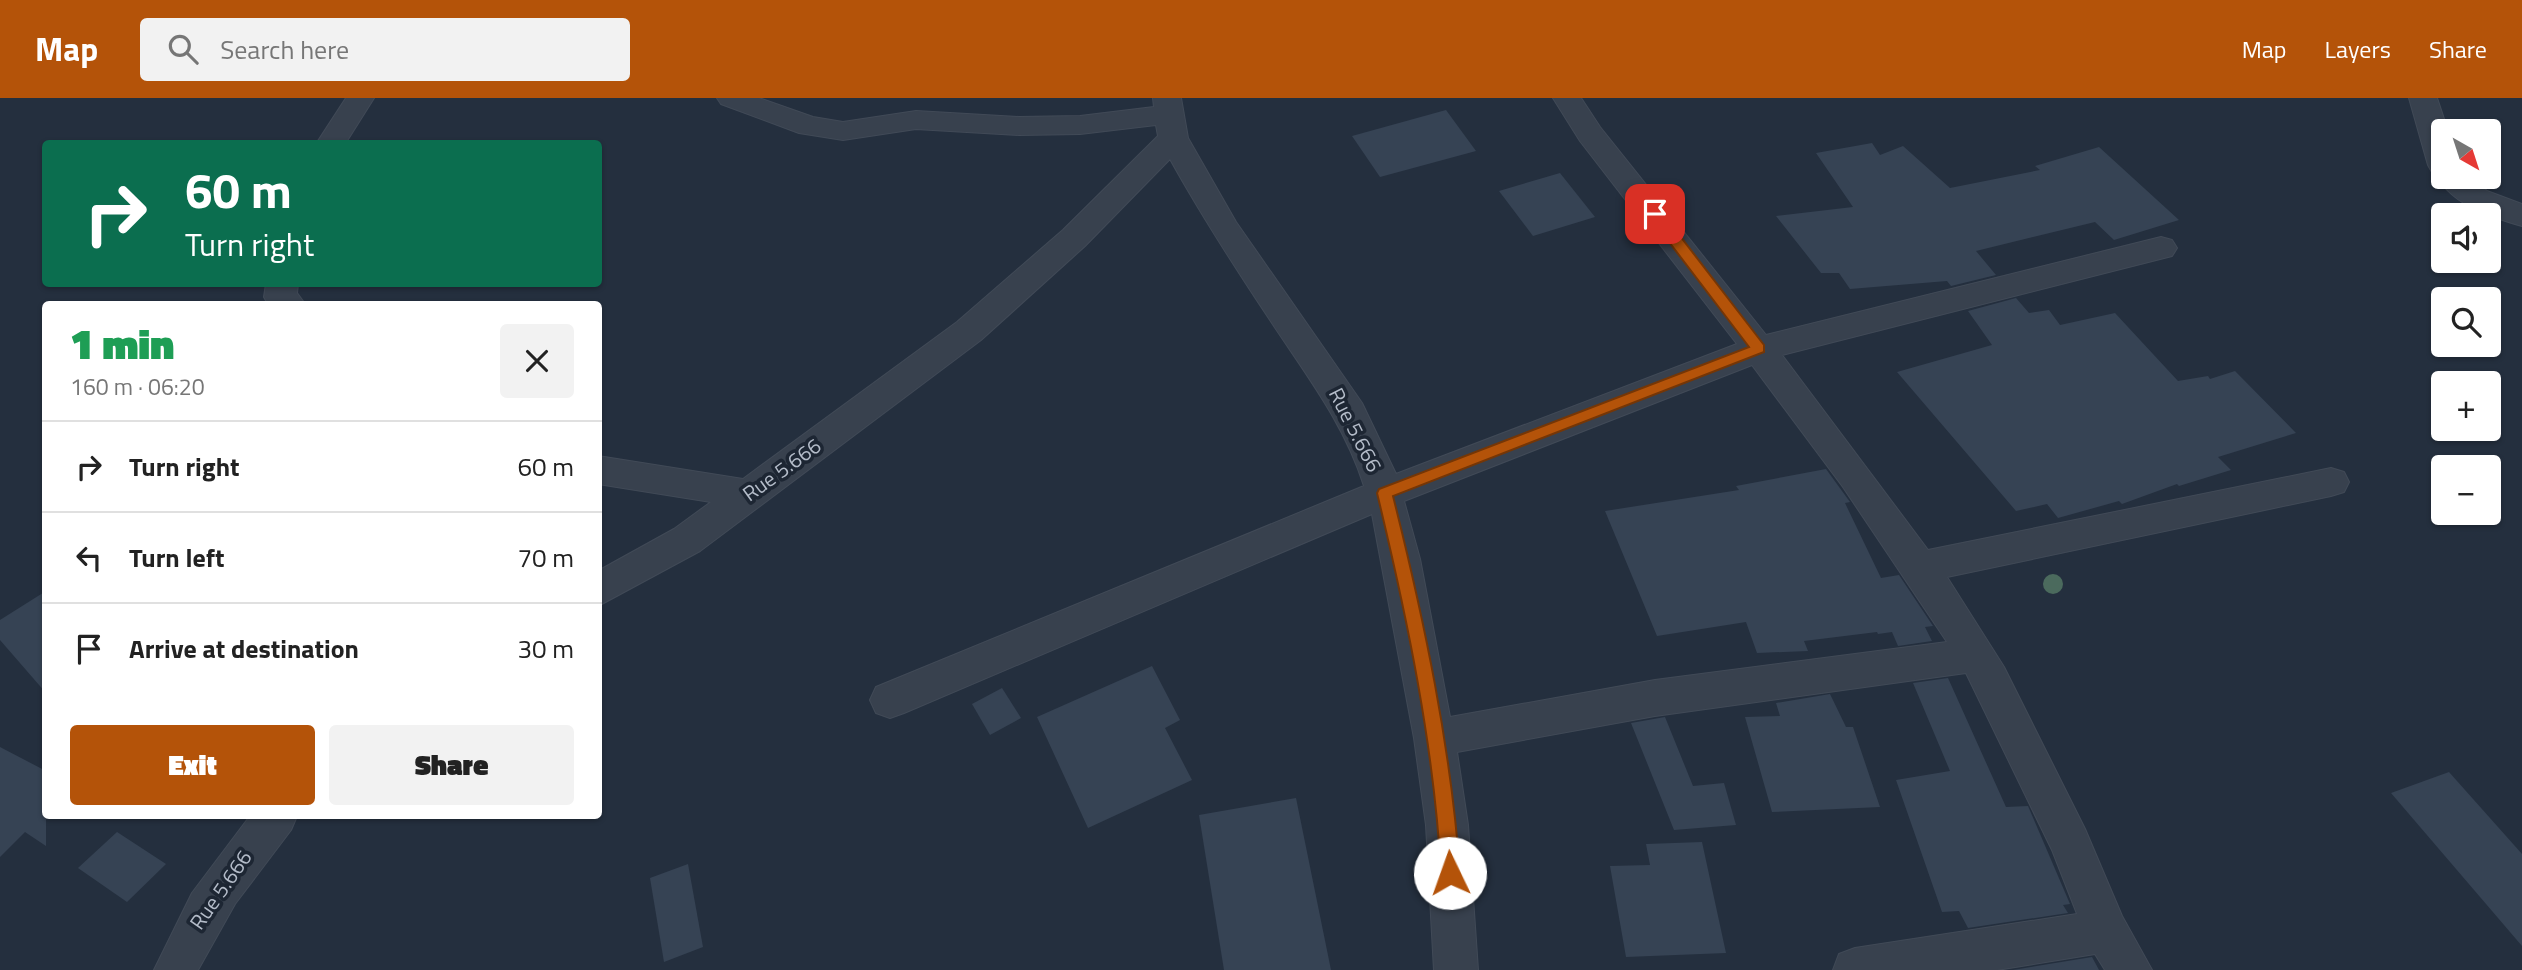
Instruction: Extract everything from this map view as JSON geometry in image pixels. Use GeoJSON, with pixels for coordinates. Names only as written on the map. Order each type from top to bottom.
{"type":"FeatureCollection","features":[{"type":"Feature","properties":{"kind":"street"},"geometry":{"type":"LineString","coordinates":[[333,140],[360,98]]}},
{"type":"Feature","properties":{"kind":"street"},"geometry":{"type":"LineString","coordinates":[[731,98],[809,126],[843,131],[916,120],[1019,126],[1080,125],[1169,117]]}},
{"type":"Feature","properties":{"kind":"street"},"geometry":{"type":"LineString","coordinates":[[1567,98],[1590,134],[1671,234],[1856,477],[1976,655],[2070,843],[2106,931],[2130,970]]}},
{"type":"Feature","properties":{"kind":"street"},"geometry":{"type":"LineString","coordinates":[[2423,98],[2431,125]]}},
{"type":"Feature","properties":{"kind":"street","name":"Rue 5.666"},"geometry":{"type":"LineString","coordinates":[[602,588],[687,540],[969,331],[1074,238],[1169,117],[1224,228],[1350,412],[1374,461],[1385,493],[1401,559],[1447,825],[1456,970]]}},
{"type":"Feature","properties":{"kind":"street"},"geometry":{"type":"LineString","coordinates":[[2466,189],[2476,198],[2522,215]]}},
{"type":"Feature","properties":{"kind":"street"},"geometry":{"type":"LineString","coordinates":[[890,700],[1385,493],[1759,349],[2161,248]]}},
{"type":"Feature","properties":{"kind":"street"},"geometry":{"type":"LineString","coordinates":[[602,471],[750,494]]}},
{"type":"Feature","properties":{"kind":"street"},"geometry":{"type":"LineString","coordinates":[[1919,567],[2331,482]]}},
{"type":"Feature","properties":{"kind":"street"},"geometry":{"type":"LineString","coordinates":[[1434,738],[1655,698],[1976,655]]}},
{"type":"Feature","properties":{"kind":"street","name":"Rue 5.666"},"geometry":{"type":"LineString","coordinates":[[176,970],[189,934],[232,869],[274,819]]}},
{"type":"Feature","properties":{"kind":"street"},"geometry":{"type":"LineString","coordinates":[[1855,970],[2106,931]]}},
{"type":"Feature","properties":{"kind":"building"},"geometry":{"type":"Polygon","coordinates":[[[1446,110],[1476,151],[1380,177],[1352,136],[1446,110]]]}},
{"type":"Feature","properties":{"kind":"building"},"geometry":{"type":"Polygon","coordinates":[[[1872,143],[1880,155],[1903,146],[1950,188],[2040,170],[2035,166],[2099,147],[2179,220],[2114,240],[2095,222],[1976,251],[1996,275],[1951,286],[1947,281],[1850,289],[1839,273],[1821,273],[1776,216],[1853,207],[1816,153],[1872,143]]]}},
{"type":"Feature","properties":{"kind":"building"},"geometry":{"type":"Polygon","coordinates":[[[1560,173],[1595,217],[1533,236],[1499,191],[1560,173]]]}},
{"type":"Feature","properties":{"kind":"building"},"geometry":{"type":"Polygon","coordinates":[[[2016,298],[2029,313],[2049,310],[2060,325],[2115,313],[2178,381],[2208,376],[2210,379],[2235,371],[2296,433],[2218,457],[2231,470],[2179,486],[2177,484],[2122,504],[2119,501],[2058,518],[2047,504],[2016,511],[1897,372],[1992,345],[1968,311],[2016,298]]]}},
{"type":"Feature","properties":{"kind":"building"},"geometry":{"type":"Polygon","coordinates":[[[1826,469],[1850,502],[1845,503],[1881,578],[1899,575],[1933,626],[1925,627],[1932,641],[1898,646],[1892,632],[1877,632],[1804,641],[1808,651],[1757,653],[1746,622],[1657,636],[1605,511],[1739,490],[1736,486],[1826,469]]]}},
{"type":"Feature","properties":{"kind":"building"},"geometry":{"type":"Polygon","coordinates":[[[42,594],[42,688],[0,640],[0,620],[42,594]]]}},
{"type":"Feature","properties":{"kind":"building"},"geometry":{"type":"Polygon","coordinates":[[[1152,666],[1180,720],[1165,728],[1192,780],[1088,828],[1037,717],[1152,666]]]}},
{"type":"Feature","properties":{"kind":"building"},"geometry":{"type":"Polygon","coordinates":[[[1948,678],[2006,807],[2028,806],[2070,904],[2063,905],[2068,913],[1968,928],[1959,911],[1942,912],[1896,780],[1950,771],[1913,683],[1948,678]]]}},
{"type":"Feature","properties":{"kind":"building"},"geometry":{"type":"Polygon","coordinates":[[[1002,688],[1021,718],[990,735],[972,704],[1002,688]]]}},
{"type":"Feature","properties":{"kind":"building"},"geometry":{"type":"Polygon","coordinates":[[[1830,694],[1846,727],[1853,727],[1880,807],[1772,812],[1745,717],[1780,716],[1776,703],[1830,694]]]}},
{"type":"Feature","properties":{"kind":"building"},"geometry":{"type":"Polygon","coordinates":[[[1665,717],[1693,786],[1724,783],[1736,825],[1674,830],[1631,723],[1665,717]]]}},
{"type":"Feature","properties":{"kind":"building"},"geometry":{"type":"Polygon","coordinates":[[[0,747],[42,769],[42,819],[46,819],[46,846],[25,832],[0,857],[0,747]]]}},
{"type":"Feature","properties":{"kind":"building"},"geometry":{"type":"Polygon","coordinates":[[[2449,772],[2522,854],[2522,946],[2391,793],[2449,772]]]}},
{"type":"Feature","properties":{"kind":"building"},"geometry":{"type":"Polygon","coordinates":[[[1296,798],[1331,970],[1224,970],[1199,815],[1296,798]]]}},
{"type":"Feature","properties":{"kind":"building"},"geometry":{"type":"Polygon","coordinates":[[[117,832],[166,864],[127,902],[78,868],[117,832]]]}},
{"type":"Feature","properties":{"kind":"building"},"geometry":{"type":"Polygon","coordinates":[[[1702,842],[1726,953],[1626,957],[1610,866],[1650,865],[1646,844],[1702,842]]]}},
{"type":"Feature","properties":{"kind":"building"},"geometry":{"type":"Polygon","coordinates":[[[688,864],[703,947],[664,962],[650,878],[688,864]]]}},
{"type":"Feature","properties":{"kind":"building"},"geometry":{"type":"Polygon","coordinates":[[[2092,957],[2099,970],[2013,970],[2092,957]]]}},
{"type":"Feature","properties":{"kind":"route"},"geometry":{"type":"LineString","coordinates":[[1450,873],[1447,825],[1434,738],[1401,559],[1385,493],[1759,349],[1655,214]]}}]}
